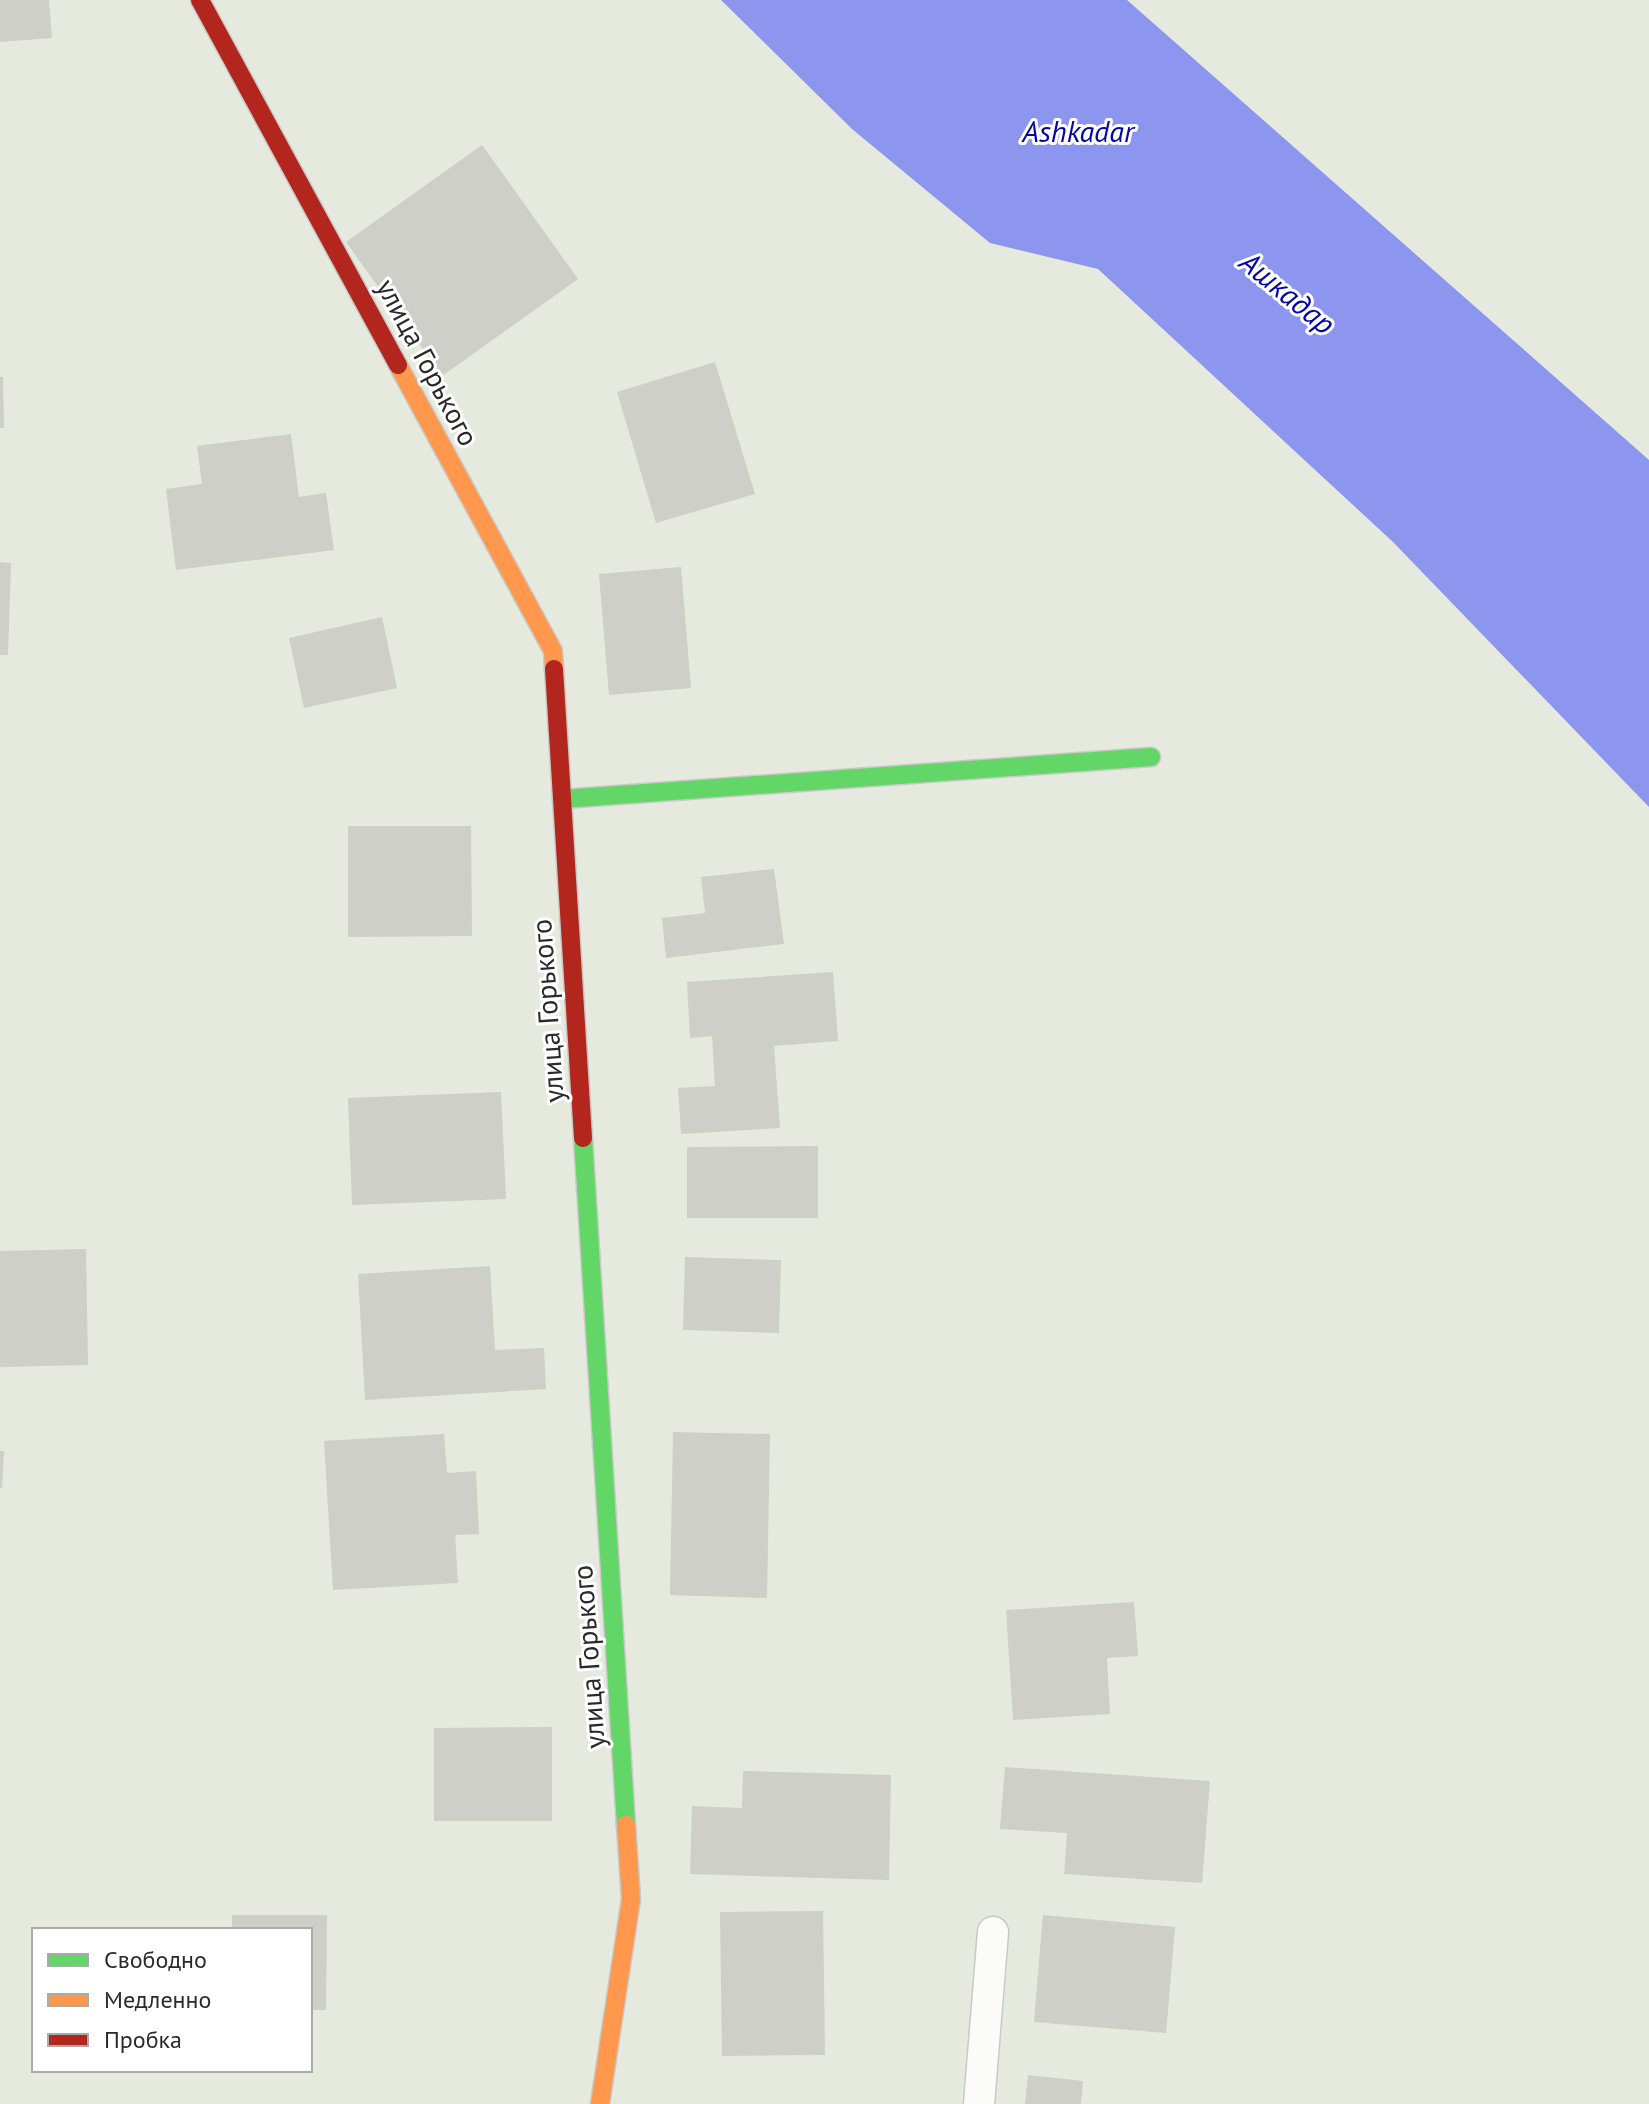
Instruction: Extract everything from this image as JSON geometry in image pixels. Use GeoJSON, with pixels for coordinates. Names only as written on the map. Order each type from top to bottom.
{"type":"FeatureCollection","features":[{"type":"Feature","properties":{"kind":"street","name":"улица Горького"},"geometry":{"type":"LineString","coordinates":[[200,0],[553,651],[631,1899],[600,2104]]}},
{"type":"Feature","properties":{"kind":"street"},"geometry":{"type":"LineString","coordinates":[[562,799],[1151,757]]}},
{"type":"Feature","properties":{"kind":"lane"},"geometry":{"type":"LineString","coordinates":[[979,2104],[993,1932]]}},
{"type":"Feature","properties":{"kind":"water","name":"Ashkadar"},"geometry":{"type":"Polygon","coordinates":[[[721,0],[1127,0],[1649,460],[1649,807],[1393,542],[1098,269],[990,243],[852,129],[721,0]]]}},
{"type":"Feature","properties":{"kind":"building"},"geometry":{"type":"Polygon","coordinates":[[[0,0],[49,0],[52,38],[0,42],[0,0]]]}},
{"type":"Feature","properties":{"kind":"building"},"geometry":{"type":"Polygon","coordinates":[[[482,145],[578,279],[442,376],[346,242],[482,145]]]}},
{"type":"Feature","properties":{"kind":"building"},"geometry":{"type":"Polygon","coordinates":[[[715,362],[755,494],[656,523],[617,392],[715,362]]]}},
{"type":"Feature","properties":{"kind":"building"},"geometry":{"type":"Polygon","coordinates":[[[0,377],[3,377],[4,428],[0,428],[0,377]]]}},
{"type":"Feature","properties":{"kind":"building"},"geometry":{"type":"Polygon","coordinates":[[[291,434],[299,497],[326,493],[334,550],[176,570],[166,489],[202,484],[197,446],[291,434]]]}},
{"type":"Feature","properties":{"kind":"building"},"geometry":{"type":"Polygon","coordinates":[[[0,562],[11,563],[8,655],[0,655],[0,562]]]}},
{"type":"Feature","properties":{"kind":"building"},"geometry":{"type":"Polygon","coordinates":[[[681,567],[691,688],[609,695],[599,574],[681,567]]]}},
{"type":"Feature","properties":{"kind":"building"},"geometry":{"type":"Polygon","coordinates":[[[382,617],[397,688],[304,708],[289,638],[382,617]]]}},
{"type":"Feature","properties":{"kind":"building"},"geometry":{"type":"Polygon","coordinates":[[[348,826],[471,826],[472,936],[348,937],[348,826]]]}},
{"type":"Feature","properties":{"kind":"building"},"geometry":{"type":"Polygon","coordinates":[[[774,869],[784,944],[666,958],[662,918],[705,913],[701,877],[774,869]]]}},
{"type":"Feature","properties":{"kind":"building"},"geometry":{"type":"Polygon","coordinates":[[[833,972],[838,1041],[774,1046],[780,1128],[681,1134],[678,1088],[715,1086],[712,1036],[690,1038],[687,982],[833,972]]]}},
{"type":"Feature","properties":{"kind":"building"},"geometry":{"type":"Polygon","coordinates":[[[501,1092],[506,1199],[352,1205],[348,1098],[501,1092]]]}},
{"type":"Feature","properties":{"kind":"building"},"geometry":{"type":"Polygon","coordinates":[[[818,1146],[818,1218],[687,1218],[687,1147],[818,1146]]]}},
{"type":"Feature","properties":{"kind":"building"},"geometry":{"type":"Polygon","coordinates":[[[86,1249],[88,1365],[0,1367],[0,1251],[86,1249]]]}},
{"type":"Feature","properties":{"kind":"building"},"geometry":{"type":"Polygon","coordinates":[[[685,1257],[781,1260],[779,1333],[683,1330],[685,1257]]]}},
{"type":"Feature","properties":{"kind":"building"},"geometry":{"type":"Polygon","coordinates":[[[490,1266],[495,1350],[544,1348],[546,1389],[365,1400],[358,1274],[490,1266]]]}},
{"type":"Feature","properties":{"kind":"building"},"geometry":{"type":"Polygon","coordinates":[[[673,1432],[770,1434],[767,1598],[670,1595],[673,1432]]]}},
{"type":"Feature","properties":{"kind":"building"},"geometry":{"type":"Polygon","coordinates":[[[444,1434],[447,1473],[476,1471],[479,1534],[455,1535],[458,1583],[333,1590],[324,1441],[444,1434]]]}},
{"type":"Feature","properties":{"kind":"building"},"geometry":{"type":"Polygon","coordinates":[[[0,1451],[4,1451],[2,1488],[0,1488],[0,1451]]]}},
{"type":"Feature","properties":{"kind":"building"},"geometry":{"type":"Polygon","coordinates":[[[1134,1602],[1138,1656],[1107,1658],[1110,1714],[1013,1720],[1006,1610],[1134,1602]]]}},
{"type":"Feature","properties":{"kind":"building"},"geometry":{"type":"Polygon","coordinates":[[[552,1727],[552,1821],[434,1821],[434,1728],[552,1727]]]}},
{"type":"Feature","properties":{"kind":"building"},"geometry":{"type":"Polygon","coordinates":[[[1005,1767],[1210,1781],[1202,1883],[1064,1874],[1067,1833],[1000,1829],[1005,1767]]]}},
{"type":"Feature","properties":{"kind":"building"},"geometry":{"type":"Polygon","coordinates":[[[743,1771],[891,1775],[889,1880],[690,1874],[692,1806],[742,1808],[743,1771]]]}},
{"type":"Feature","properties":{"kind":"building"},"geometry":{"type":"Polygon","coordinates":[[[823,1911],[825,2055],[722,2056],[720,1912],[823,1911]]]}},
{"type":"Feature","properties":{"kind":"building"},"geometry":{"type":"Polygon","coordinates":[[[232,1915],[327,1915],[326,2010],[312,2010],[312,1928],[232,1928],[232,1915]]]}},
{"type":"Feature","properties":{"kind":"building"},"geometry":{"type":"Polygon","coordinates":[[[1043,1915],[1175,1927],[1166,2033],[1034,2022],[1043,1915]]]}},
{"type":"Feature","properties":{"kind":"building"},"geometry":{"type":"Polygon","coordinates":[[[1028,2075],[1083,2081],[1081,2104],[1025,2104],[1028,2075]]]}},
{"type":"Feature","properties":{"kind":"traffic: fast"},"geometry":{"type":"LineString","coordinates":[[562,799],[1151,757]]}},
{"type":"Feature","properties":{"kind":"traffic: fast"},"geometry":{"type":"LineString","coordinates":[[583,1138],[626,1825]]}},
{"type":"Feature","properties":{"kind":"traffic: slow"},"geometry":{"type":"LineString","coordinates":[[398,365],[553,651],[554,669]]}},
{"type":"Feature","properties":{"kind":"traffic: slow"},"geometry":{"type":"LineString","coordinates":[[600,2104],[631,1899],[626,1825]]}},
{"type":"Feature","properties":{"kind":"traffic: jam"},"geometry":{"type":"LineString","coordinates":[[200,0],[398,365]]}},
{"type":"Feature","properties":{"kind":"traffic: jam"},"geometry":{"type":"LineString","coordinates":[[554,669],[583,1138]]}},
{"type":"Feature","properties":{"kind":"water label","name":"Ашкадар"},"geometry":{"type":"Point","coordinates":[1288,292]}}]}
